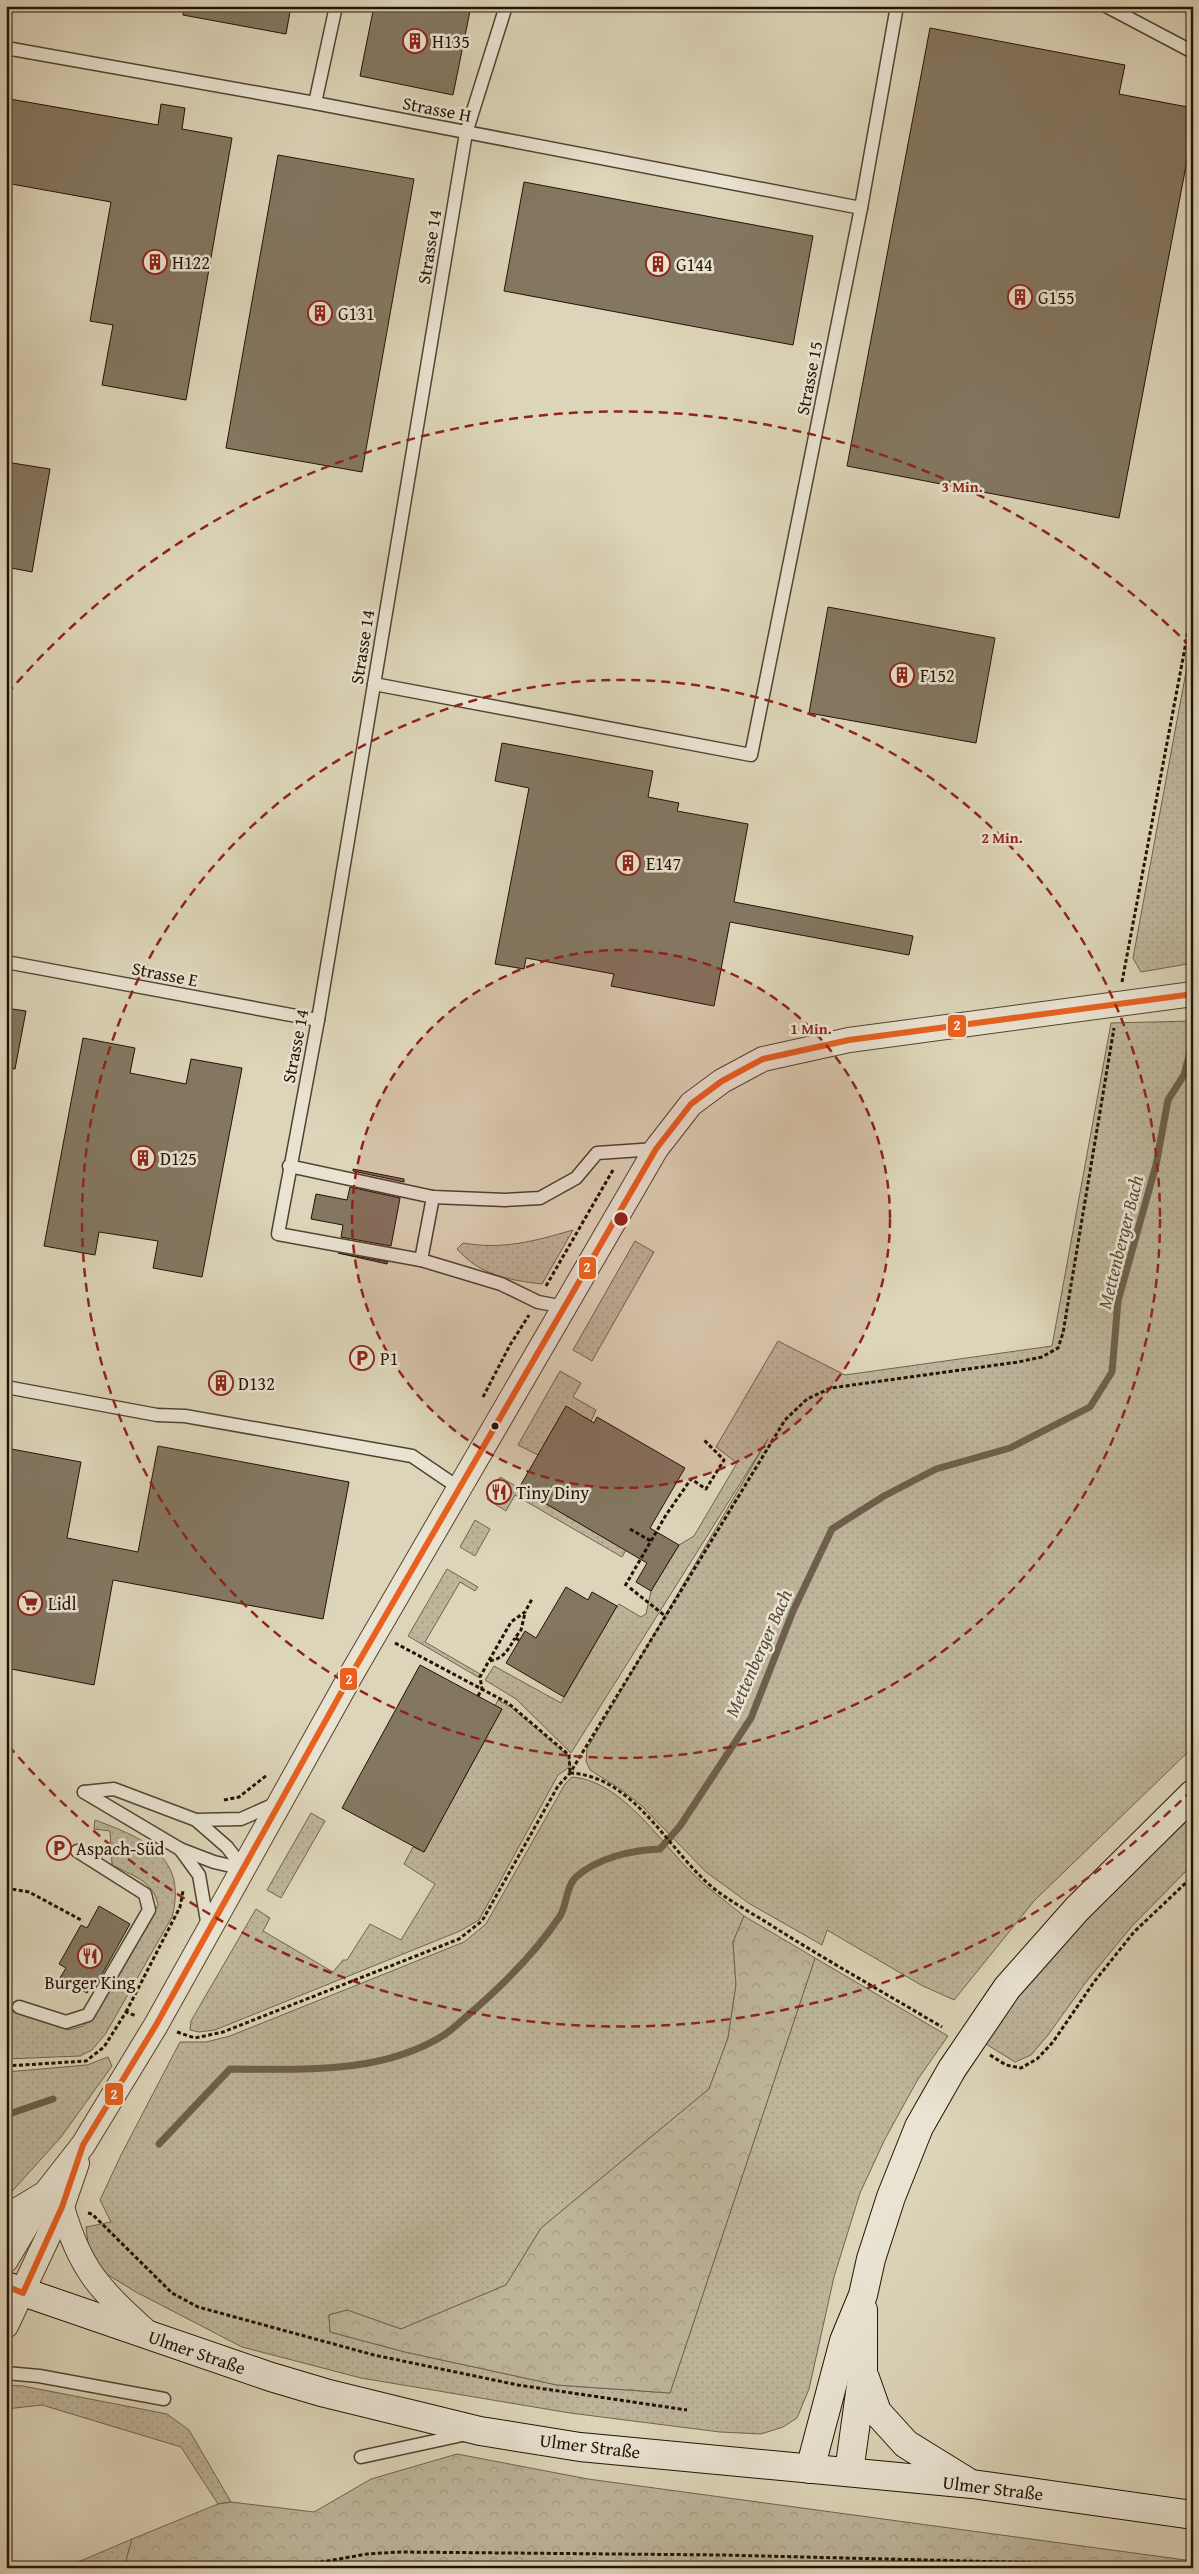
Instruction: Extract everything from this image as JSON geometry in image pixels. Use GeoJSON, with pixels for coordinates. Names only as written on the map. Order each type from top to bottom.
{"type":"FeatureCollection","features":[{"type":"Feature","properties":{"kind":"main road"},"geometry":{"type":"LineString","coordinates":[[810,2469],[844,2341],[863,2295],[871,2259],[890,2198],[919,2127],[952,2069],[1007,1988],[1077,1909],[1193,1794]]}},
{"type":"Feature","properties":{"kind":"main road","name":"Ulmer Straße"},"geometry":{"type":"LineString","coordinates":[[14,2289],[325,2393],[480,2431],[580,2447],[972,2484],[1193,2516]]}},
{"type":"Feature","properties":{"kind":"main road"},"geometry":{"type":"LineString","coordinates":[[849,2472],[863,2371],[863,2295]]}},
{"type":"Feature","properties":{"kind":"main road"},"geometry":{"type":"LineString","coordinates":[[863,2371],[877,2412],[906,2444],[972,2484]]}},
{"type":"Feature","properties":{"kind":"street"},"geometry":{"type":"LineString","coordinates":[[6,2326],[14,2289],[55,2199],[83,2145],[156,2025],[375,1632],[656,1149],[691,1104],[722,1081],[763,1059],[849,1040],[1115,993],[1193,994]]}},
{"type":"Feature","properties":{"kind":"street"},"geometry":{"type":"LineString","coordinates":[[6,2217],[55,2199]]}},
{"type":"Feature","properties":{"kind":"street"},"geometry":{"type":"LineString","coordinates":[[6,2260],[55,2199]]}},
{"type":"Feature","properties":{"kind":"street"},"geometry":{"type":"LineString","coordinates":[[55,2199],[71,2240],[86,2268],[105,2294],[151,2336]]}},
{"type":"Feature","properties":{"kind":"lane"},"geometry":{"type":"LineString","coordinates":[[314,102],[336,6]]}},
{"type":"Feature","properties":{"kind":"lane","name":"Strasse 14"},"geometry":{"type":"LineString","coordinates":[[421,1260],[278,1234],[289,1166],[318,1020],[466,132],[506,6]]}},
{"type":"Feature","properties":{"kind":"lane","name":"Strasse 15"},"geometry":{"type":"LineString","coordinates":[[374,684],[751,755],[861,208],[897,6]]}},
{"type":"Feature","properties":{"kind":"lane"},"geometry":{"type":"LineString","coordinates":[[1106,6],[1193,52]]}},
{"type":"Feature","properties":{"kind":"lane","name":"Strasse H"},"geometry":{"type":"LineString","coordinates":[[6,48],[314,102],[861,208]]}},
{"type":"Feature","properties":{"kind":"lane","name":"Strasse E"},"geometry":{"type":"LineString","coordinates":[[6,962],[318,1020]]}},
{"type":"Feature","properties":{"kind":"lane"},"geometry":{"type":"LineString","coordinates":[[289,1166],[433,1197],[505,1200],[540,1198],[576,1178],[597,1153],[656,1149]]}},
{"type":"Feature","properties":{"kind":"lane"},"geometry":{"type":"LineString","coordinates":[[433,1197],[421,1260],[501,1284],[538,1302],[565,1307]]}},
{"type":"Feature","properties":{"kind":"lane"},"geometry":{"type":"LineString","coordinates":[[6,1387],[157,1415],[185,1416],[412,1456],[459,1488]]}},
{"type":"Feature","properties":{"kind":"lane"},"geometry":{"type":"LineString","coordinates":[[114,1789],[196,1820],[227,1848],[244,1869],[214,1862],[180,1849],[84,1792],[114,1789]]}},
{"type":"Feature","properties":{"kind":"lane"},"geometry":{"type":"LineString","coordinates":[[196,1820],[241,1819],[280,1802]]}},
{"type":"Feature","properties":{"kind":"lane"},"geometry":{"type":"LineString","coordinates":[[180,1849],[199,1875],[208,1930]]}},
{"type":"Feature","properties":{"kind":"lane"},"geometry":{"type":"LineString","coordinates":[[19,2007],[66,2022],[88,2014],[149,1910],[146,1894],[76,1851]]}},
{"type":"Feature","properties":{"kind":"lane"},"geometry":{"type":"LineString","coordinates":[[6,2373],[164,2399]]}},
{"type":"Feature","properties":{"kind":"lane"},"geometry":{"type":"LineString","coordinates":[[362,2457],[480,2431]]}},
{"type":"Feature","properties":{"kind":"path"},"geometry":{"type":"LineString","coordinates":[[6,2066],[86,2061],[104,2047],[126,2012],[156,2025],[195,2038],[223,2032],[459,1939],[482,1921],[558,1786],[570,1773],[664,1615],[785,1420],[807,1399],[831,1388],[1018,1362],[1042,1357],[1058,1348],[1065,1323],[1115,993],[1122,980],[1193,605]]}},
{"type":"Feature","properties":{"kind":"path"},"geometry":{"type":"LineString","coordinates":[[1122,980],[1132,979]]}},
{"type":"Feature","properties":{"kind":"path"},"geometry":{"type":"LineString","coordinates":[[1115,993],[1122,980]]}},
{"type":"Feature","properties":{"kind":"path"},"geometry":{"type":"LineString","coordinates":[[483,1398],[510,1345],[538,1302],[609,1175],[628,1152]]}},
{"type":"Feature","properties":{"kind":"path"},"geometry":{"type":"LineString","coordinates":[[625,1586],[690,1479],[706,1488],[724,1460],[703,1439]]}},
{"type":"Feature","properties":{"kind":"path"},"geometry":{"type":"LineString","coordinates":[[630,1529],[651,1541]]}},
{"type":"Feature","properties":{"kind":"path"},"geometry":{"type":"LineString","coordinates":[[630,1588],[664,1615]]}},
{"type":"Feature","properties":{"kind":"path"},"geometry":{"type":"LineString","coordinates":[[490,1661],[499,1659],[506,1654],[517,1639],[525,1612],[532,1599]]}},
{"type":"Feature","properties":{"kind":"path"},"geometry":{"type":"LineString","coordinates":[[478,1696],[482,1689],[480,1678],[511,1622],[525,1612]]}},
{"type":"Feature","properties":{"kind":"path"},"geometry":{"type":"LineString","coordinates":[[375,1632],[508,1703],[553,1739],[569,1755],[570,1773]]}},
{"type":"Feature","properties":{"kind":"path"},"geometry":{"type":"LineString","coordinates":[[570,1773],[583,1774],[598,1779],[626,1797],[659,1828],[712,1887],[789,1937],[942,2027]]}},
{"type":"Feature","properties":{"kind":"path"},"geometry":{"type":"LineString","coordinates":[[988,2053],[1006,2065],[1021,2068],[1038,2059],[1053,2042],[1094,1982],[1134,1932],[1193,1876]]}},
{"type":"Feature","properties":{"kind":"path"},"geometry":{"type":"LineString","coordinates":[[6,1888],[29,1892],[83,1921]]}},
{"type":"Feature","properties":{"kind":"path"},"geometry":{"type":"LineString","coordinates":[[55,2199],[92,2214],[172,2293],[198,2307],[374,2355],[518,2385],[687,2410]]}},
{"type":"Feature","properties":{"kind":"path"},"geometry":{"type":"LineString","coordinates":[[288,2568],[367,2554],[400,2552],[722,2555],[1130,2565],[1140,2568]]}},
{"type":"Feature","properties":{"kind":"green space"},"geometry":{"type":"Polygon","coordinates":[[[1193,634],[1193,963],[1141,972],[1133,958],[1193,634]]]}},
{"type":"Feature","properties":{"kind":"green space"},"geometry":{"type":"Polygon","coordinates":[[[1193,1021],[1193,1747],[1034,1901],[954,2000],[921,1985],[827,1930],[822,1945],[750,1904],[706,1872],[642,1806],[622,1790],[590,1770],[586,1761],[587,1749],[768,1439],[571,1753],[516,1699],[485,1680],[494,1666],[561,1703],[617,1606],[619,1604],[641,1617],[646,1614],[651,1591],[679,1545],[694,1536],[737,1463],[716,1447],[778,1341],[845,1375],[1052,1346],[1111,1023],[1193,1021]]]}},
{"type":"Feature","properties":{"kind":"green space"},"geometry":{"type":"Polygon","coordinates":[[[573,1230],[542,1284],[495,1275],[475,1265],[457,1249],[463,1243],[505,1245],[532,1241],[573,1230]]]}},
{"type":"Feature","properties":{"kind":"green space"},"geometry":{"type":"Polygon","coordinates":[[[635,1241],[654,1252],[592,1361],[573,1350],[635,1241]]]}},
{"type":"Feature","properties":{"kind":"green space"},"geometry":{"type":"Polygon","coordinates":[[[560,1371],[581,1383],[573,1397],[596,1410],[591,1421],[566,1407],[538,1455],[518,1445],[560,1371]]]}},
{"type":"Feature","properties":{"kind":"green space"},"geometry":{"type":"Polygon","coordinates":[[[500,1477],[626,1550],[622,1557],[515,1495],[506,1511],[487,1499],[500,1477]]]}},
{"type":"Feature","properties":{"kind":"green space"},"geometry":{"type":"Polygon","coordinates":[[[475,1520],[490,1529],[475,1556],[460,1547],[475,1520]]]}},
{"type":"Feature","properties":{"kind":"green space"},"geometry":{"type":"Polygon","coordinates":[[[447,1569],[478,1587],[475,1591],[460,1582],[425,1642],[480,1674],[478,1677],[408,1636],[447,1569]]]}},
{"type":"Feature","properties":{"kind":"green space"},"geometry":{"type":"Polygon","coordinates":[[[498,1700],[511,1707],[568,1756],[571,1766],[558,1775],[479,1920],[460,1931],[215,2030],[199,2032],[190,2030],[191,2021],[256,1909],[270,1918],[263,1931],[333,1972],[343,1960],[347,1960],[370,1924],[401,1940],[435,1884],[404,1864],[413,1847],[424,1852],[502,1709],[495,1706],[498,1700]]]}},
{"type":"Feature","properties":{"kind":"green space"},"geometry":{"type":"Polygon","coordinates":[[[572,1777],[590,1781],[623,1800],[697,1878],[744,1916],[733,1942],[736,1985],[728,2038],[709,2089],[541,2228],[506,2285],[401,2329],[347,2310],[329,2315],[330,2332],[405,2352],[557,2385],[670,2393],[815,1958],[948,2036],[918,2079],[885,2139],[860,2193],[834,2277],[809,2389],[797,2418],[783,2427],[761,2434],[720,2432],[570,2413],[361,2378],[242,2347],[136,2292],[100,2270],[88,2243],[86,2227],[111,2222],[100,2200],[121,2155],[180,2042],[206,2042],[230,2036],[464,1942],[486,1924],[565,1784],[572,1777]]]}},
{"type":"Feature","properties":{"kind":"green space"},"geometry":{"type":"Polygon","coordinates":[[[1193,1809],[1193,1864],[1132,1926],[1086,1982],[1048,2035],[1031,2055],[1015,2062],[981,2041],[1016,1988],[1193,1809]]]}},
{"type":"Feature","properties":{"kind":"green space"},"geometry":{"type":"Polygon","coordinates":[[[311,1813],[325,1821],[281,1898],[267,1890],[311,1813]]]}},
{"type":"Feature","properties":{"kind":"green space"},"geometry":{"type":"Polygon","coordinates":[[[95,1820],[130,1834],[158,1852],[167,1864],[173,1879],[175,1896],[172,1917],[106,2033],[92,2050],[80,2056],[6,2059],[6,2009],[69,2030],[83,2026],[95,2016],[158,1905],[156,1897],[147,1884],[112,1865],[110,1831],[94,1829],[95,1820]]]}},
{"type":"Feature","properties":{"kind":"green space"},"geometry":{"type":"Polygon","coordinates":[[[744,1916],[815,1958],[670,2393],[557,2385],[405,2352],[330,2332],[329,2315],[347,2310],[401,2329],[506,2285],[541,2228],[709,2089],[728,2038],[736,1985],[733,1942],[744,1916]]]}},
{"type":"Feature","properties":{"kind":"green space"},"geometry":{"type":"Polygon","coordinates":[[[108,2057],[112,2066],[61,2137],[6,2198],[6,2072],[87,2065],[108,2057]]]}},
{"type":"Feature","properties":{"kind":"green space"},"geometry":{"type":"Polygon","coordinates":[[[6,2385],[23,2386],[167,2414],[189,2430],[231,2502],[218,2504],[181,2447],[42,2405],[6,2409],[6,2385]]]}},
{"type":"Feature","properties":{"kind":"green space"},"geometry":{"type":"Polygon","coordinates":[[[457,2454],[588,2479],[1193,2561],[1193,2568],[124,2568],[132,2539],[218,2504],[231,2502],[314,2512],[371,2479],[457,2454]]]}},
{"type":"Feature","properties":{"kind":"green space"},"geometry":{"type":"Polygon","coordinates":[[[132,2539],[124,2568],[64,2568],[132,2539]]]}},
{"type":"Feature","properties":{"kind":"building"},"geometry":{"type":"Polygon","coordinates":[[[184,6],[291,6],[286,34],[183,15],[184,6]]]}},
{"type":"Feature","properties":{"kind":"building","name":"H135"},"geometry":{"type":"Polygon","coordinates":[[[374,6],[471,6],[453,95],[360,76],[374,6]]]}},
{"type":"Feature","properties":{"kind":"building","name":"G155"},"geometry":{"type":"Polygon","coordinates":[[[930,28],[1125,65],[1119,94],[1193,108],[1193,129],[1119,518],[847,466],[930,28]]]}},
{"type":"Feature","properties":{"kind":"building","name":"H122"},"geometry":{"type":"Polygon","coordinates":[[[10,99],[158,125],[161,104],[185,108],[182,129],[232,138],[186,400],[102,385],[113,325],[90,321],[111,202],[6,183],[6,119],[10,99]]]}},
{"type":"Feature","properties":{"kind":"building","name":"G131"},"geometry":{"type":"Polygon","coordinates":[[[278,155],[414,179],[362,472],[226,448],[278,155]]]}},
{"type":"Feature","properties":{"kind":"building","name":"G144"},"geometry":{"type":"Polygon","coordinates":[[[524,182],[813,236],[793,345],[504,291],[524,182]]]}},
{"type":"Feature","properties":{"kind":"building"},"geometry":{"type":"Polygon","coordinates":[[[6,462],[50,469],[32,572],[6,567],[6,462]]]}},
{"type":"Feature","properties":{"kind":"building","name":"F152"},"geometry":{"type":"Polygon","coordinates":[[[828,607],[995,638],[976,743],[809,713],[828,607]]]}},
{"type":"Feature","properties":{"kind":"building","name":"E147"},"geometry":{"type":"Polygon","coordinates":[[[502,743],[653,771],[648,797],[679,803],[677,811],[748,824],[734,902],[913,936],[909,955],[730,922],[714,1006],[611,986],[614,974],[526,958],[524,969],[495,964],[529,788],[495,781],[502,743]]]}},
{"type":"Feature","properties":{"kind":"building"},"geometry":{"type":"Polygon","coordinates":[[[6,1008],[26,1011],[15,1069],[6,1068],[6,1008]]]}},
{"type":"Feature","properties":{"kind":"building","name":"D125"},"geometry":{"type":"Polygon","coordinates":[[[83,1038],[135,1048],[130,1073],[186,1084],[191,1059],[242,1068],[202,1277],[153,1268],[158,1241],[99,1232],[95,1255],[44,1246],[83,1038]]]}},
{"type":"Feature","properties":{"kind":"building"},"geometry":{"type":"Polygon","coordinates":[[[353,1169],[404,1179],[404,1182],[353,1171],[353,1169]]]}},
{"type":"Feature","properties":{"kind":"building"},"geometry":{"type":"Polygon","coordinates":[[[350,1187],[400,1198],[391,1246],[341,1237],[343,1225],[311,1219],[316,1194],[347,1200],[350,1187]]]}},
{"type":"Feature","properties":{"kind":"building"},"geometry":{"type":"Polygon","coordinates":[[[338,1253],[388,1262],[387,1264],[338,1253]]]}},
{"type":"Feature","properties":{"kind":"building"},"geometry":{"type":"Polygon","coordinates":[[[566,1406],[594,1423],[597,1417],[685,1468],[650,1528],[679,1545],[651,1591],[636,1582],[647,1563],[519,1488],[566,1406]]]}},
{"type":"Feature","properties":{"kind":"building"},"geometry":{"type":"Polygon","coordinates":[[[158,1446],[349,1482],[323,1619],[113,1580],[94,1685],[6,1668],[6,1448],[81,1462],[67,1538],[138,1552],[158,1446]]]}},
{"type":"Feature","properties":{"kind":"building"},"geometry":{"type":"Polygon","coordinates":[[[566,1587],[588,1600],[592,1592],[617,1606],[564,1697],[506,1663],[525,1631],[536,1638],[566,1587]]]}},
{"type":"Feature","properties":{"kind":"building"},"geometry":{"type":"Polygon","coordinates":[[[420,1665],[502,1709],[424,1852],[342,1808],[420,1665]]]}},
{"type":"Feature","properties":{"kind":"building","name":"Burger King"},"geometry":{"type":"Polygon","coordinates":[[[99,1906],[130,1924],[96,1985],[92,1983],[87,1993],[60,1978],[66,1968],[59,1964],[81,1925],[87,1928],[99,1906]]]}},
{"type":"Feature","properties":{"kind":"waterway","name":"Mettenberger Bach"},"geometry":{"type":"LineString","coordinates":[[159,2144],[230,2069],[312,2069],[367,2063],[394,2057],[419,2048],[450,2031],[505,1981],[540,1943],[560,1916],[570,1885],[576,1877],[584,1870],[615,1856],[660,1849],[680,1826],[751,1718],[793,1611],[832,1529],[884,1496],[936,1469],[1010,1448],[1090,1407],[1112,1372],[1118,1301],[1156,1165],[1168,1100],[1184,1075],[1193,1041]]}},
{"type":"Feature","properties":{"kind":"waterway","name":"Mettenberger Bach"},"geometry":{"type":"LineString","coordinates":[[6,2115],[53,2099]]}},
{"type":"Feature","properties":{"kind":"transit line","name":"2"},"geometry":{"type":"LineString","coordinates":[[6,2286],[23,2293],[62,2207],[83,2145],[156,2025],[351,1675],[656,1149],[691,1104],[722,1081],[763,1059],[849,1040],[1193,994]]}},
{"type":"Feature","properties":{"kind":"place","name":"H135"},"geometry":{"type":"Point","coordinates":[415,41]}},
{"type":"Feature","properties":{"kind":"place","name":"H122"},"geometry":{"type":"Point","coordinates":[155,262]}},
{"type":"Feature","properties":{"kind":"place","name":"G144"},"geometry":{"type":"Point","coordinates":[658,264]}},
{"type":"Feature","properties":{"kind":"place","name":"G155"},"geometry":{"type":"Point","coordinates":[1020,297]}},
{"type":"Feature","properties":{"kind":"place","name":"G131"},"geometry":{"type":"Point","coordinates":[320,313]}},
{"type":"Feature","properties":{"kind":"place","name":"F152"},"geometry":{"type":"Point","coordinates":[902,675]}},
{"type":"Feature","properties":{"kind":"place","name":"E147"},"geometry":{"type":"Point","coordinates":[628,863]}},
{"type":"Feature","properties":{"kind":"place","name":"D125"},"geometry":{"type":"Point","coordinates":[143,1158]}},
{"type":"Feature","properties":{"kind":"place","name":"P1"},"geometry":{"type":"Point","coordinates":[362,1358]}},
{"type":"Feature","properties":{"kind":"place","name":"D132"},"geometry":{"type":"Point","coordinates":[221,1383]}},
{"type":"Feature","properties":{"kind":"place","name":"Tiny Diny"},"geometry":{"type":"Point","coordinates":[499,1492]}},
{"type":"Feature","properties":{"kind":"place","name":"Lidl"},"geometry":{"type":"Point","coordinates":[30,1603]}},
{"type":"Feature","properties":{"kind":"place","name":"Aspach-Süd"},"geometry":{"type":"Point","coordinates":[59,1848]}},
{"type":"Feature","properties":{"kind":"place","name":"Burger King"},"geometry":{"type":"Point","coordinates":[90,1956]}}]}
